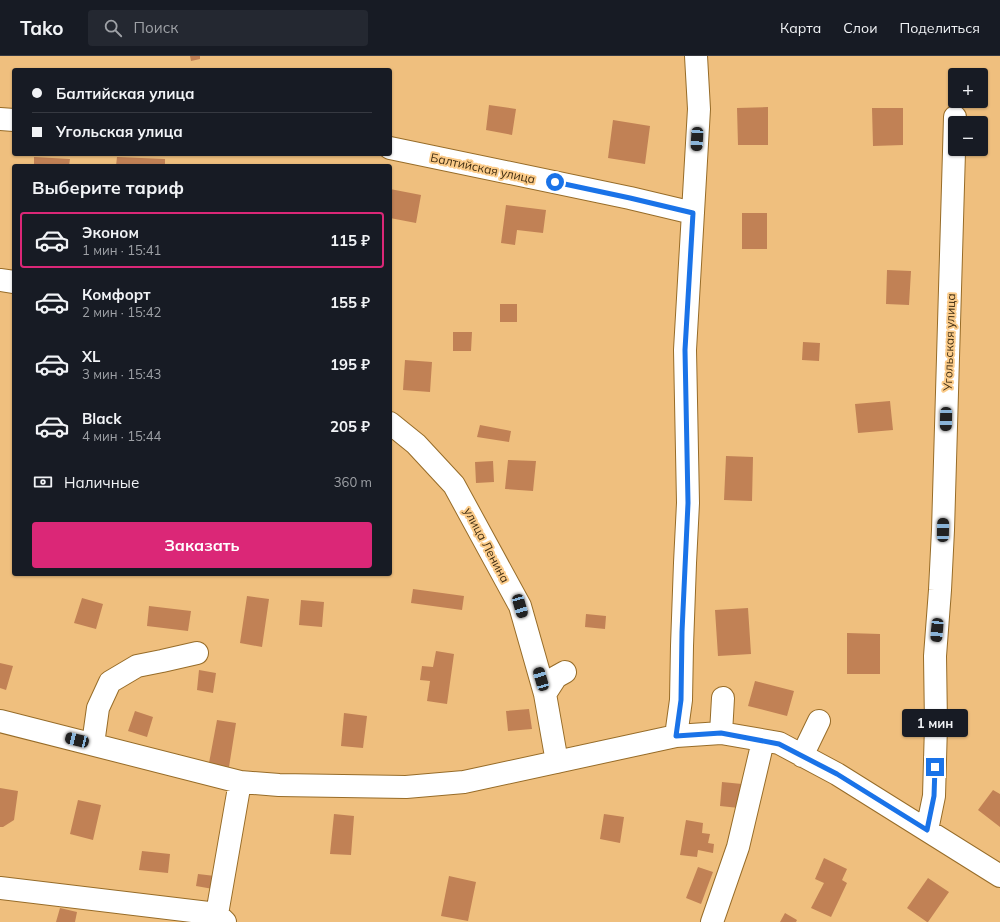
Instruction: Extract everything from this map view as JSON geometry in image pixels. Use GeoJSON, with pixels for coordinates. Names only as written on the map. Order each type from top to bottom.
{"type":"FeatureCollection","features":[{"type":"Feature","properties":{"kind":"street"},"geometry":{"type":"LineString","coordinates":[[676,736],[681,700],[684,571],[688,503],[685,350],[699,109],[696,56]]}},
{"type":"Feature","properties":{"kind":"street"},"geometry":{"type":"LineString","coordinates":[[0,119],[12,120]]}},
{"type":"Feature","properties":{"kind":"street","name":"Балтийская улица"},"geometry":{"type":"LineString","coordinates":[[392,148],[630,198],[693,213]]}},
{"type":"Feature","properties":{"kind":"street","name":"Угольская улица"},"geometry":{"type":"LineString","coordinates":[[927,830],[934,796],[936,725],[935,656],[943,530],[954,156]]}},
{"type":"Feature","properties":{"kind":"street"},"geometry":{"type":"LineString","coordinates":[[0,280],[12,282]]}},
{"type":"Feature","properties":{"kind":"street","name":"улица Ленина"},"geometry":{"type":"LineString","coordinates":[[392,425],[416,444],[454,485],[520,606],[546,694],[557,762]]}},
{"type":"Feature","properties":{"kind":"street"},"geometry":{"type":"LineString","coordinates":[[92,744],[98,708],[110,682],[137,666],[197,653]]}},
{"type":"Feature","properties":{"kind":"street"},"geometry":{"type":"LineString","coordinates":[[546,694],[556,677],[565,672]]}},
{"type":"Feature","properties":{"kind":"street"},"geometry":{"type":"LineString","coordinates":[[721,733],[723,698]]}},
{"type":"Feature","properties":{"kind":"street"},"geometry":{"type":"LineString","coordinates":[[0,721],[240,782],[279,785],[406,787],[464,782],[676,736],[721,733],[779,744],[837,774],[1000,876]]}},
{"type":"Feature","properties":{"kind":"street"},"geometry":{"type":"LineString","coordinates":[[802,756],[819,721]]}},
{"type":"Feature","properties":{"kind":"street"},"geometry":{"type":"LineString","coordinates":[[712,922],[738,847],[763,741]]}},
{"type":"Feature","properties":{"kind":"street"},"geometry":{"type":"LineString","coordinates":[[0,888],[221,918],[240,782]]}},
{"type":"Feature","properties":{"kind":"building"},"geometry":{"type":"Polygon","coordinates":[[[190,56],[200,56],[200,59],[191,61],[190,56]]]}},
{"type":"Feature","properties":{"kind":"building"},"geometry":{"type":"Polygon","coordinates":[[[489,105],[516,109],[512,135],[486,130],[489,105]]]}},
{"type":"Feature","properties":{"kind":"building"},"geometry":{"type":"Polygon","coordinates":[[[768,107],[768,145],[738,145],[737,108],[768,107]]]}},
{"type":"Feature","properties":{"kind":"building"},"geometry":{"type":"Polygon","coordinates":[[[872,108],[903,108],[903,145],[873,146],[872,108]]]}},
{"type":"Feature","properties":{"kind":"building"},"geometry":{"type":"Polygon","coordinates":[[[613,120],[650,126],[645,164],[608,158],[613,120]]]}},
{"type":"Feature","properties":{"kind":"building"},"geometry":{"type":"Polygon","coordinates":[[[34,157],[70,159],[69,164],[34,164],[34,157]]]}},
{"type":"Feature","properties":{"kind":"building"},"geometry":{"type":"Polygon","coordinates":[[[117,157],[165,159],[165,164],[116,164],[117,157]]]}},
{"type":"Feature","properties":{"kind":"building"},"geometry":{"type":"Polygon","coordinates":[[[392,189],[421,195],[416,223],[392,218],[392,189]]]}},
{"type":"Feature","properties":{"kind":"building"},"geometry":{"type":"Polygon","coordinates":[[[506,205],[546,210],[543,233],[517,230],[515,245],[501,243],[506,205]]]}},
{"type":"Feature","properties":{"kind":"building"},"geometry":{"type":"Polygon","coordinates":[[[742,213],[767,213],[767,249],[742,249],[742,213]]]}},
{"type":"Feature","properties":{"kind":"building"},"geometry":{"type":"Polygon","coordinates":[[[887,270],[911,271],[909,305],[886,304],[887,270]]]}},
{"type":"Feature","properties":{"kind":"building"},"geometry":{"type":"Polygon","coordinates":[[[500,304],[517,304],[517,322],[500,322],[500,304]]]}},
{"type":"Feature","properties":{"kind":"building"},"geometry":{"type":"Polygon","coordinates":[[[453,332],[472,332],[471,351],[453,351],[453,332]]]}},
{"type":"Feature","properties":{"kind":"building"},"geometry":{"type":"Polygon","coordinates":[[[803,342],[820,343],[819,361],[802,360],[803,342]]]}},
{"type":"Feature","properties":{"kind":"building"},"geometry":{"type":"Polygon","coordinates":[[[405,360],[432,362],[430,392],[403,390],[405,360]]]}},
{"type":"Feature","properties":{"kind":"building"},"geometry":{"type":"Polygon","coordinates":[[[890,401],[893,430],[858,433],[855,404],[890,401]]]}},
{"type":"Feature","properties":{"kind":"building"},"geometry":{"type":"Polygon","coordinates":[[[480,425],[511,431],[509,442],[477,437],[480,425]]]}},
{"type":"Feature","properties":{"kind":"building"},"geometry":{"type":"Polygon","coordinates":[[[726,456],[753,457],[752,501],[724,500],[726,456]]]}},
{"type":"Feature","properties":{"kind":"building"},"geometry":{"type":"Polygon","coordinates":[[[508,460],[536,461],[533,491],[505,489],[508,460]]]}},
{"type":"Feature","properties":{"kind":"building"},"geometry":{"type":"Polygon","coordinates":[[[493,461],[494,482],[476,483],[475,462],[493,461]]]}},
{"type":"Feature","properties":{"kind":"building"},"geometry":{"type":"Polygon","coordinates":[[[413,589],[464,596],[462,610],[411,603],[413,589]]]}},
{"type":"Feature","properties":{"kind":"building"},"geometry":{"type":"Polygon","coordinates":[[[247,596],[269,599],[262,647],[240,643],[247,596]]]}},
{"type":"Feature","properties":{"kind":"building"},"geometry":{"type":"Polygon","coordinates":[[[82,598],[103,604],[96,629],[74,623],[82,598]]]}},
{"type":"Feature","properties":{"kind":"building"},"geometry":{"type":"Polygon","coordinates":[[[301,600],[324,602],[322,627],[299,625],[301,600]]]}},
{"type":"Feature","properties":{"kind":"building"},"geometry":{"type":"Polygon","coordinates":[[[149,606],[191,611],[188,631],[147,626],[149,606]]]}},
{"type":"Feature","properties":{"kind":"building"},"geometry":{"type":"Polygon","coordinates":[[[748,608],[751,654],[718,656],[715,610],[748,608]]]}},
{"type":"Feature","properties":{"kind":"building"},"geometry":{"type":"Polygon","coordinates":[[[586,614],[606,616],[605,629],[585,627],[586,614]]]}},
{"type":"Feature","properties":{"kind":"building"},"geometry":{"type":"Polygon","coordinates":[[[847,633],[880,634],[880,674],[847,674],[847,633]]]}},
{"type":"Feature","properties":{"kind":"building"},"geometry":{"type":"Polygon","coordinates":[[[436,651],[454,654],[447,704],[427,701],[430,681],[420,680],[422,666],[433,667],[436,651]]]}},
{"type":"Feature","properties":{"kind":"building"},"geometry":{"type":"Polygon","coordinates":[[[0,663],[13,666],[6,690],[0,688],[0,663]]]}},
{"type":"Feature","properties":{"kind":"building"},"geometry":{"type":"Polygon","coordinates":[[[199,670],[216,673],[213,693],[197,690],[199,670]]]}},
{"type":"Feature","properties":{"kind":"building"},"geometry":{"type":"Polygon","coordinates":[[[755,681],[794,691],[787,716],[748,706],[755,681]]]}},
{"type":"Feature","properties":{"kind":"building"},"geometry":{"type":"Polygon","coordinates":[[[529,709],[532,729],[508,731],[506,711],[529,709]]]}},
{"type":"Feature","properties":{"kind":"building"},"geometry":{"type":"Polygon","coordinates":[[[135,711],[153,717],[147,737],[128,731],[135,711]]]}},
{"type":"Feature","properties":{"kind":"building"},"geometry":{"type":"Polygon","coordinates":[[[344,713],[367,716],[363,748],[341,746],[344,713]]]}},
{"type":"Feature","properties":{"kind":"building"},"geometry":{"type":"Polygon","coordinates":[[[217,720],[236,723],[229,767],[209,763],[217,720]]]}},
{"type":"Feature","properties":{"kind":"building"},"geometry":{"type":"Polygon","coordinates":[[[722,782],[742,784],[739,808],[720,806],[722,782]]]}},
{"type":"Feature","properties":{"kind":"building"},"geometry":{"type":"Polygon","coordinates":[[[0,788],[18,791],[14,820],[3,827],[0,827],[0,788]]]}},
{"type":"Feature","properties":{"kind":"building"},"geometry":{"type":"Polygon","coordinates":[[[993,790],[1000,794],[1000,827],[978,810],[993,790]]]}},
{"type":"Feature","properties":{"kind":"building"},"geometry":{"type":"Polygon","coordinates":[[[78,800],[101,805],[93,840],[70,834],[78,800]]]}},
{"type":"Feature","properties":{"kind":"building"},"geometry":{"type":"Polygon","coordinates":[[[334,814],[354,816],[351,855],[330,854],[334,814]]]}},
{"type":"Feature","properties":{"kind":"building"},"geometry":{"type":"Polygon","coordinates":[[[604,814],[624,817],[620,843],[600,839],[604,814]]]}},
{"type":"Feature","properties":{"kind":"building"},"geometry":{"type":"Polygon","coordinates":[[[686,820],[703,823],[702,833],[710,834],[708,843],[714,844],[713,853],[698,850],[697,857],[680,855],[686,820]]]}},
{"type":"Feature","properties":{"kind":"building"},"geometry":{"type":"Polygon","coordinates":[[[142,851],[170,854],[168,873],[139,870],[142,851]]]}},
{"type":"Feature","properties":{"kind":"building"},"geometry":{"type":"Polygon","coordinates":[[[824,858],[847,869],[842,880],[847,883],[831,917],[811,908],[824,883],[815,879],[824,858]]]}},
{"type":"Feature","properties":{"kind":"building"},"geometry":{"type":"Polygon","coordinates":[[[698,867],[713,872],[701,904],[686,898],[698,867]]]}},
{"type":"Feature","properties":{"kind":"building"},"geometry":{"type":"Polygon","coordinates":[[[198,874],[215,876],[213,889],[196,886],[198,874]]]}},
{"type":"Feature","properties":{"kind":"building"},"geometry":{"type":"Polygon","coordinates":[[[449,876],[476,882],[468,921],[441,916],[449,876]]]}},
{"type":"Feature","properties":{"kind":"building"},"geometry":{"type":"Polygon","coordinates":[[[928,878],[949,892],[927,922],[907,908],[928,878]]]}},
{"type":"Feature","properties":{"kind":"building"},"geometry":{"type":"Polygon","coordinates":[[[60,908],[77,912],[75,922],[56,922],[60,908]]]}},
{"type":"Feature","properties":{"kind":"building"},"geometry":{"type":"Polygon","coordinates":[[[785,913],[797,920],[796,922],[780,922],[785,913]]]}},
{"type":"Feature","properties":{"kind":"route"},"geometry":{"type":"LineString","coordinates":[[555,182],[693,213],[685,350],[688,503],[682,632],[681,700],[676,736],[721,733],[779,744],[837,774],[927,830],[934,796],[935,767]]}}]}
